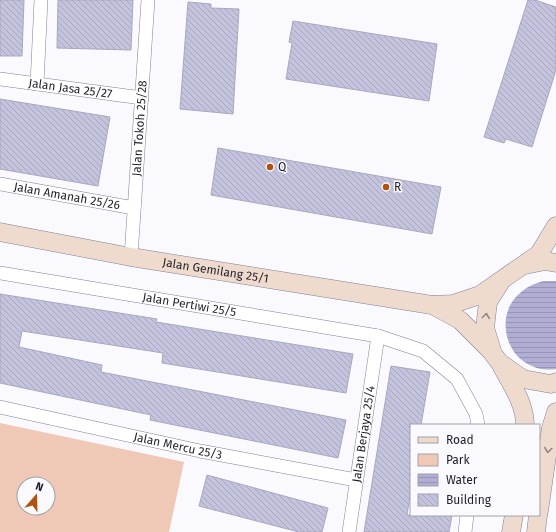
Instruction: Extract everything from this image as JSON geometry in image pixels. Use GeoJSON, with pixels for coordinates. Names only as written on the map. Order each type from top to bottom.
{"type":"FeatureCollection","features":[{"type":"Feature","properties":{"kind":"street"},"geometry":{"type":"LineString","coordinates":[[37,84],[41,0]]}},
{"type":"Feature","properties":{"kind":"street","name":"Jalan Tokoh 25/28"},"geometry":{"type":"LineString","coordinates":[[131,257],[148,0]]}},
{"type":"Feature","properties":{"kind":"street","name":"Jalan Jasa 25/27"},"geometry":{"type":"LineString","coordinates":[[0,79],[142,98]]}},
{"type":"Feature","properties":{"kind":"street","name":"Jalan Amanah 25/26"},"geometry":{"type":"LineString","coordinates":[[0,184],[134,208]]}},
{"type":"Feature","properties":{"kind":"street","name":"Jalan Gemilang 25/1"},"geometry":{"type":"LineString","coordinates":[[0,232],[131,257],[432,305],[453,304],[480,295],[539,254],[556,226]]}},
{"type":"Feature","properties":{"kind":"street"},"geometry":{"type":"LineString","coordinates":[[522,266],[546,261],[556,263]]}},
{"type":"Feature","properties":{"kind":"street","name":"Jalan Pertiwi 25/5"},"geometry":{"type":"LineString","coordinates":[[0,274],[378,336],[423,351],[457,379],[476,414],[478,424]]}},
{"type":"Feature","properties":{"kind":"street"},"geometry":{"type":"LineString","coordinates":[[502,279],[488,302],[485,328],[496,358],[514,388],[525,416],[526,424]]}},
{"type":"Feature","properties":{"kind":"street","name":"Jalan Gemilang 25/1"},"geometry":{"type":"LineString","coordinates":[[432,305],[460,320],[480,339],[496,358]]}},
{"type":"Feature","properties":{"kind":"street","name":"Jalan Berjaya 25/4"},"geometry":{"type":"LineString","coordinates":[[349,532],[378,336]]}},
{"type":"Feature","properties":{"kind":"street"},"geometry":{"type":"LineString","coordinates":[[496,358],[523,379],[551,384],[556,382]]}},
{"type":"Feature","properties":{"kind":"street","name":"Jalan Mercu 25/3"},"geometry":{"type":"LineString","coordinates":[[0,407],[200,451],[356,480]]}},
{"type":"Feature","properties":{"kind":"street"},"geometry":{"type":"LineString","coordinates":[[540,504],[551,428],[556,412]]}},
{"type":"Feature","properties":{"kind":"street"},"geometry":{"type":"LineString","coordinates":[[465,532],[467,516]]}},
{"type":"Feature","properties":{"kind":"street"},"geometry":{"type":"LineString","coordinates":[[512,532],[514,516]]}},
{"type":"Feature","properties":{"kind":"street"},"geometry":{"type":"LineString","coordinates":[[536,532],[538,516]]}},
{"type":"Feature","properties":{"kind":"green space"},"geometry":{"type":"Polygon","coordinates":[[[0,423],[184,462],[169,532],[0,532],[0,423]]]}},
{"type":"Feature","properties":{"kind":"water"},"geometry":{"type":"Polygon","coordinates":[[[543,281],[556,281],[556,369],[547,370],[532,366],[522,361],[515,353],[506,333],[507,312],[512,302],[524,289],[543,281]]]}},
{"type":"Feature","properties":{"kind":"building"},"geometry":{"type":"Polygon","coordinates":[[[0,0],[24,0],[22,56],[0,56],[0,0]]]}},
{"type":"Feature","properties":{"kind":"building"},"geometry":{"type":"Polygon","coordinates":[[[58,0],[133,0],[131,50],[57,48],[58,0]]]}},
{"type":"Feature","properties":{"kind":"building"},"geometry":{"type":"Polygon","coordinates":[[[528,0],[535,0],[556,7],[556,70],[532,147],[506,139],[504,143],[484,137],[528,0]]]}},
{"type":"Feature","properties":{"kind":"building"},"geometry":{"type":"Polygon","coordinates":[[[188,2],[211,4],[211,8],[239,9],[233,114],[180,109],[188,2]]]}},
{"type":"Feature","properties":{"kind":"building"},"geometry":{"type":"Polygon","coordinates":[[[293,21],[437,44],[429,101],[286,79],[292,43],[289,42],[293,21]]]}},
{"type":"Feature","properties":{"kind":"building"},"geometry":{"type":"Polygon","coordinates":[[[0,99],[110,117],[98,186],[0,169],[0,99]]]}},
{"type":"Feature","properties":{"kind":"building"},"geometry":{"type":"Polygon","coordinates":[[[218,148],[441,187],[432,234],[211,195],[218,148]]]}},
{"type":"Feature","properties":{"kind":"building"},"geometry":{"type":"Polygon","coordinates":[[[0,294],[157,319],[156,322],[353,354],[346,393],[162,363],[163,353],[22,331],[19,347],[102,365],[101,372],[346,420],[338,458],[150,420],[151,415],[0,383],[0,294]]]}},
{"type":"Feature","properties":{"kind":"building"},"geometry":{"type":"Polygon","coordinates":[[[391,366],[430,372],[421,424],[410,424],[410,496],[407,515],[452,516],[449,532],[364,532],[391,366]]]}},
{"type":"Feature","properties":{"kind":"building"},"geometry":{"type":"Polygon","coordinates":[[[207,475],[328,508],[322,532],[299,532],[199,506],[207,475]]]}},
{"type":"Feature","properties":{"kind":"place","name":"Q"},"geometry":{"type":"Point","coordinates":[270,167]}},
{"type":"Feature","properties":{"kind":"place","name":"R"},"geometry":{"type":"Point","coordinates":[386,187]}}]}
